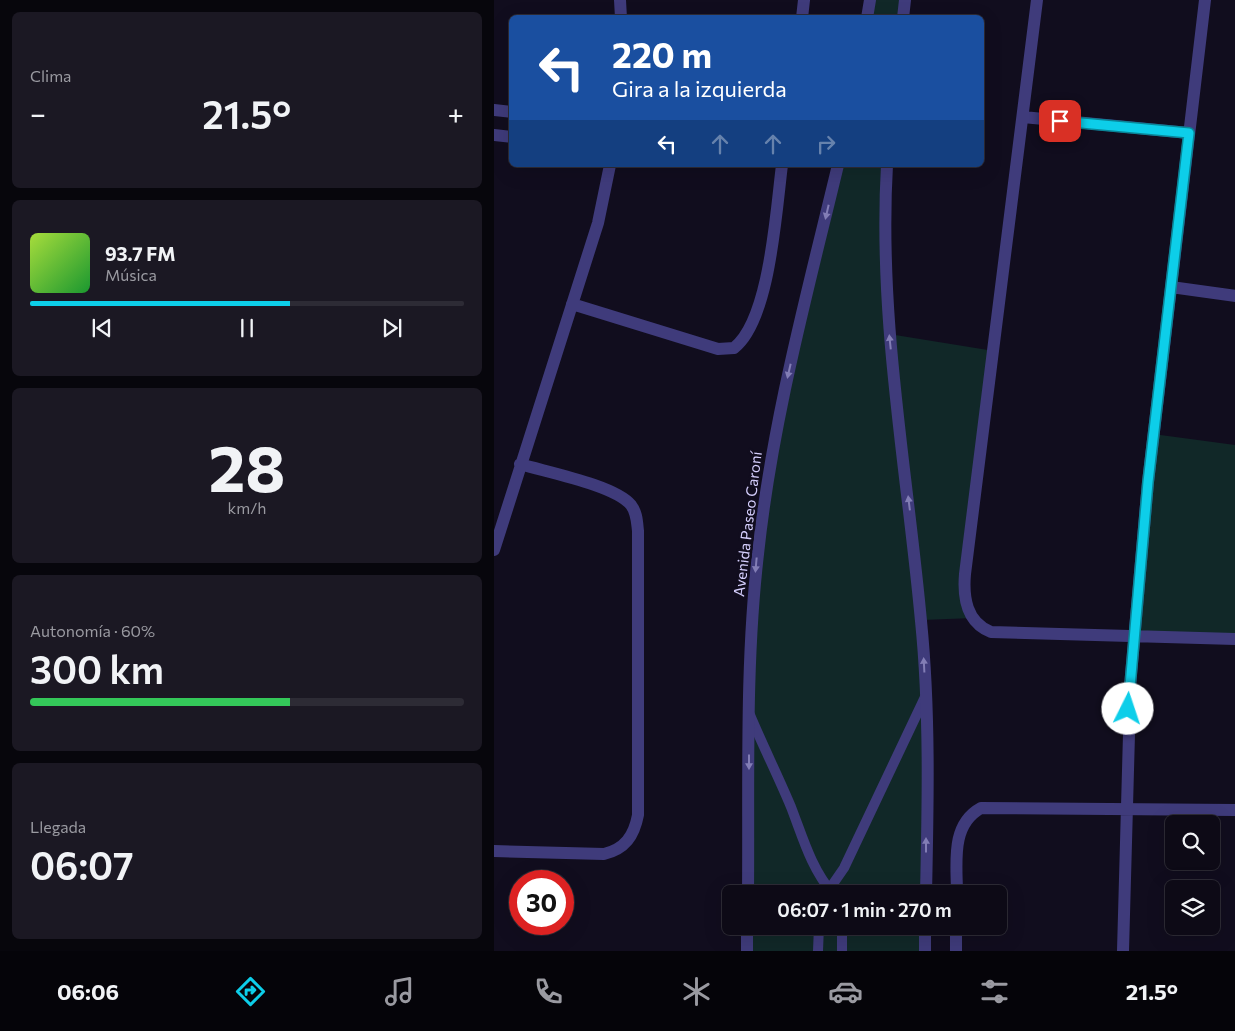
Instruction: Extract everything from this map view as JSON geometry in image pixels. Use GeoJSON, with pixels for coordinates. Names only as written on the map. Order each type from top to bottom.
{"type":"FeatureCollection","features":[{"type":"Feature","properties":{"kind":"street"},"geometry":{"type":"LineString","coordinates":[[620,0],[621,15]]}},
{"type":"Feature","properties":{"kind":"street"},"geometry":{"type":"LineString","coordinates":[[802,15],[804,0]]}},
{"type":"Feature","properties":{"kind":"street"},"geometry":{"type":"LineString","coordinates":[[868,15],[870,0]]}},
{"type":"Feature","properties":{"kind":"street"},"geometry":{"type":"LineString","coordinates":[[903,15],[905,0]]}},
{"type":"Feature","properties":{"kind":"street"},"geometry":{"type":"LineString","coordinates":[[1037,0],[965,574],[966,606],[978,624],[991,632],[1235,639]]}},
{"type":"Feature","properties":{"kind":"street"},"geometry":{"type":"LineString","coordinates":[[1128,709],[1148,482],[1205,0]]}},
{"type":"Feature","properties":{"kind":"street"},"geometry":{"type":"LineString","coordinates":[[494,110],[509,112]]}},
{"type":"Feature","properties":{"kind":"street"},"geometry":{"type":"LineString","coordinates":[[1023,117],[1189,133]]}},
{"type":"Feature","properties":{"kind":"street"},"geometry":{"type":"LineString","coordinates":[[494,135],[509,137]]}},
{"type":"Feature","properties":{"kind":"street"},"geometry":{"type":"LineString","coordinates":[[494,550],[598,223],[610,167]]}},
{"type":"Feature","properties":{"kind":"street"},"geometry":{"type":"LineString","coordinates":[[572,304],[718,349],[734,348],[748,334],[762,299],[782,167]]}},
{"type":"Feature","properties":{"kind":"street","name":"Avenida Paseo Caroní"},"geometry":{"type":"LineString","coordinates":[[748,885],[753,603],[767,481],[794,351],[838,167]]}},
{"type":"Feature","properties":{"kind":"street"},"geometry":{"type":"LineString","coordinates":[[887,167],[889,334],[914,541],[926,695],[926,885]]}},
{"type":"Feature","properties":{"kind":"street"},"geometry":{"type":"LineString","coordinates":[[1171,287],[1235,296]]}},
{"type":"Feature","properties":{"kind":"street"},"geometry":{"type":"LineString","coordinates":[[494,851],[604,854],[614,852],[628,841],[638,815],[638,540],[634,510],[624,499],[606,489],[520,464]]}},
{"type":"Feature","properties":{"kind":"street"},"geometry":{"type":"LineString","coordinates":[[1123,951],[1129,734]]}},
{"type":"Feature","properties":{"kind":"street"},"geometry":{"type":"LineString","coordinates":[[957,885],[960,833],[964,821],[981,808],[1235,810]]}},
{"type":"Feature","properties":{"kind":"street"},"geometry":{"type":"LineString","coordinates":[[747,935],[747,951]]}},
{"type":"Feature","properties":{"kind":"street"},"geometry":{"type":"LineString","coordinates":[[925,935],[925,951]]}},
{"type":"Feature","properties":{"kind":"street"},"geometry":{"type":"LineString","coordinates":[[956,935],[956,951]]}},
{"type":"Feature","properties":{"kind":"lane"},"geometry":{"type":"LineString","coordinates":[[833,885],[844,868],[926,695]]}},
{"type":"Feature","properties":{"kind":"lane"},"geometry":{"type":"LineString","coordinates":[[750,714],[791,808],[809,856],[825,885]]}},
{"type":"Feature","properties":{"kind":"lane"},"geometry":{"type":"LineString","coordinates":[[818,951],[819,935]]}},
{"type":"Feature","properties":{"kind":"lane"},"geometry":{"type":"LineString","coordinates":[[842,935],[842,951]]}},
{"type":"Feature","properties":{"kind":"green space"},"geometry":{"type":"Polygon","coordinates":[[[870,0],[905,0],[903,15],[868,15],[870,0]]]}},
{"type":"Feature","properties":{"kind":"green space"},"geometry":{"type":"Polygon","coordinates":[[[838,167],[887,167],[889,334],[994,351],[965,574],[973,618],[922,620],[926,885],[748,885],[750,651],[767,481],[838,167]]]}},
{"type":"Feature","properties":{"kind":"green space"},"geometry":{"type":"Polygon","coordinates":[[[1153,434],[1235,445],[1235,639],[1133,636],[1153,434]]]}},
{"type":"Feature","properties":{"kind":"green space"},"geometry":{"type":"Polygon","coordinates":[[[747,935],[925,935],[925,951],[747,951],[747,935]]]}},
{"type":"Feature","properties":{"kind":"route"},"geometry":{"type":"LineString","coordinates":[[1060,121],[1189,133],[1148,482],[1128,709]]}}]}
